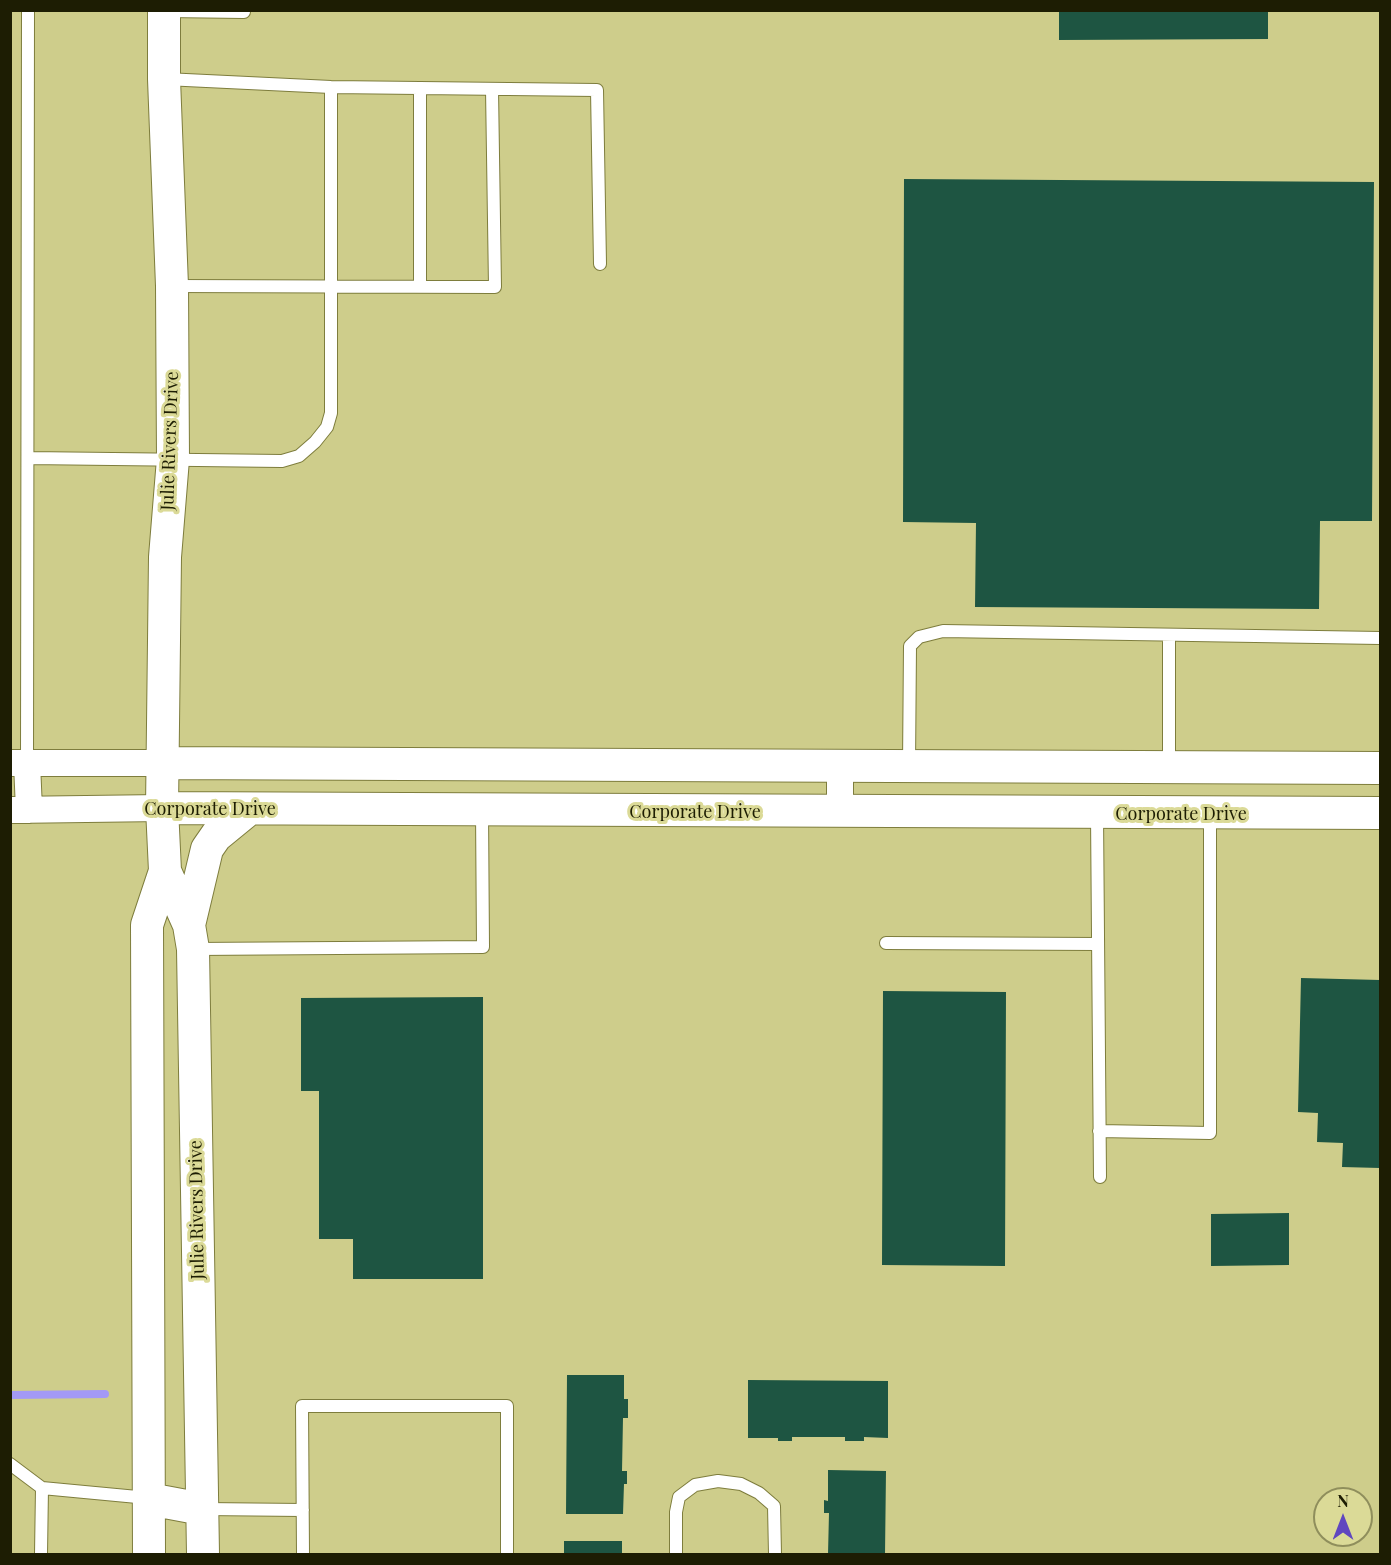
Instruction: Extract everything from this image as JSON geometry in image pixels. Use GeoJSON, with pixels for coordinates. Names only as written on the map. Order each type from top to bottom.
{"type":"FeatureCollection","features":[{"type":"Feature","properties":{"kind":"street","name":"Julie Rivers Drive"},"geometry":{"type":"LineString","coordinates":[[164,11],[164,79],[172,286],[173,459],[165,557],[162,808],[165,872],[191,937],[202,1554]]}},
{"type":"Feature","properties":{"kind":"street"},"geometry":{"type":"LineString","coordinates":[[20,810],[19,763],[1380,768]]}},
{"type":"Feature","properties":{"kind":"street"},"geometry":{"type":"LineString","coordinates":[[840,766],[840,812]]}},
{"type":"Feature","properties":{"kind":"street","name":"Corporate Drive"},"geometry":{"type":"LineString","coordinates":[[20,810],[162,808],[1097,814],[1380,813]]}},
{"type":"Feature","properties":{"kind":"street"},"geometry":{"type":"LineString","coordinates":[[191,937],[207,849],[216,836],[249,809]]}},
{"type":"Feature","properties":{"kind":"street","name":"Julie Rivers Drive"},"geometry":{"type":"LineString","coordinates":[[149,1554],[147,925],[165,872]]}},
{"type":"Feature","properties":{"kind":"street"},"geometry":{"type":"LineString","coordinates":[[149,1499],[202,1509]]}},
{"type":"Feature","properties":{"kind":"lane"},"geometry":{"type":"LineString","coordinates":[[19,763],[28,458],[28,10]]}},
{"type":"Feature","properties":{"kind":"lane"},"geometry":{"type":"LineString","coordinates":[[164,11],[244,12]]}},
{"type":"Feature","properties":{"kind":"lane"},"geometry":{"type":"LineString","coordinates":[[164,79],[331,87],[597,90],[600,264]]}},
{"type":"Feature","properties":{"kind":"lane"},"geometry":{"type":"LineString","coordinates":[[28,458],[282,461],[299,456],[315,442],[327,427],[331,412],[331,87]]}},
{"type":"Feature","properties":{"kind":"lane"},"geometry":{"type":"LineString","coordinates":[[420,88],[420,287]]}},
{"type":"Feature","properties":{"kind":"lane"},"geometry":{"type":"LineString","coordinates":[[172,286],[495,287],[492,89]]}},
{"type":"Feature","properties":{"kind":"lane"},"geometry":{"type":"LineString","coordinates":[[909,766],[910,646],[919,637],[943,631],[1380,638]]}},
{"type":"Feature","properties":{"kind":"lane"},"geometry":{"type":"LineString","coordinates":[[1169,635],[1169,766]]}},
{"type":"Feature","properties":{"kind":"lane"},"geometry":{"type":"LineString","coordinates":[[191,937],[483,947],[482,810]]}},
{"type":"Feature","properties":{"kind":"lane"},"geometry":{"type":"LineString","coordinates":[[1097,814],[1100,1177]]}},
{"type":"Feature","properties":{"kind":"lane"},"geometry":{"type":"LineString","coordinates":[[1099,1131],[1210,1133],[1210,814]]}},
{"type":"Feature","properties":{"kind":"lane"},"geometry":{"type":"LineString","coordinates":[[886,944],[1098,944]]}},
{"type":"Feature","properties":{"kind":"lane"},"geometry":{"type":"LineString","coordinates":[[303,1554],[302,1406],[507,1406],[507,1554]]}},
{"type":"Feature","properties":{"kind":"lane"},"geometry":{"type":"LineString","coordinates":[[10,1464],[42,1488],[149,1499]]}},
{"type":"Feature","properties":{"kind":"lane"},"geometry":{"type":"LineString","coordinates":[[676,1554],[676,1512],[679,1497],[695,1485],[718,1481],[741,1484],[759,1493],[774,1506],[775,1554]]}},
{"type":"Feature","properties":{"kind":"lane"},"geometry":{"type":"LineString","coordinates":[[41,1554],[42,1488]]}},
{"type":"Feature","properties":{"kind":"lane"},"geometry":{"type":"LineString","coordinates":[[202,1509],[303,1510]]}},
{"type":"Feature","properties":{"kind":"building"},"geometry":{"type":"Polygon","coordinates":[[[1059,10],[1268,10],[1268,39],[1059,40],[1059,10]]]}},
{"type":"Feature","properties":{"kind":"building"},"geometry":{"type":"Polygon","coordinates":[[[904,179],[1374,182],[1372,521],[1320,521],[1319,609],[975,607],[976,523],[903,522],[904,179]]]}},
{"type":"Feature","properties":{"kind":"building"},"geometry":{"type":"Polygon","coordinates":[[[1301,978],[1380,980],[1380,1168],[1342,1167],[1343,1143],[1317,1142],[1318,1113],[1298,1112],[1301,978]]]}},
{"type":"Feature","properties":{"kind":"building"},"geometry":{"type":"Polygon","coordinates":[[[883,991],[1006,992],[1005,1266],[882,1265],[883,991]]]}},
{"type":"Feature","properties":{"kind":"building"},"geometry":{"type":"Polygon","coordinates":[[[483,997],[483,1279],[353,1279],[353,1239],[319,1239],[319,1091],[301,1091],[301,998],[483,997]]]}},
{"type":"Feature","properties":{"kind":"building"},"geometry":{"type":"Polygon","coordinates":[[[1289,1213],[1289,1265],[1211,1266],[1211,1214],[1289,1213]]]}},
{"type":"Feature","properties":{"kind":"building"},"geometry":{"type":"Polygon","coordinates":[[[567,1375],[624,1375],[624,1399],[628,1399],[628,1418],[623,1418],[622,1471],[627,1471],[627,1484],[624,1484],[623,1514],[566,1514],[567,1375]]]}},
{"type":"Feature","properties":{"kind":"building"},"geometry":{"type":"Polygon","coordinates":[[[748,1380],[888,1381],[888,1438],[864,1437],[864,1441],[845,1441],[845,1437],[792,1437],[792,1441],[778,1441],[778,1438],[748,1438],[748,1380]]]}},
{"type":"Feature","properties":{"kind":"building"},"geometry":{"type":"Polygon","coordinates":[[[828,1470],[886,1471],[885,1554],[828,1554],[829,1513],[824,1513],[824,1500],[828,1501],[828,1470]]]}},
{"type":"Feature","properties":{"kind":"building"},"geometry":{"type":"Polygon","coordinates":[[[564,1541],[622,1541],[622,1554],[564,1554],[564,1541]]]}},
{"type":"Feature","properties":{"kind":"waterway"},"geometry":{"type":"LineString","coordinates":[[10,1395],[105,1394]]}}]}
